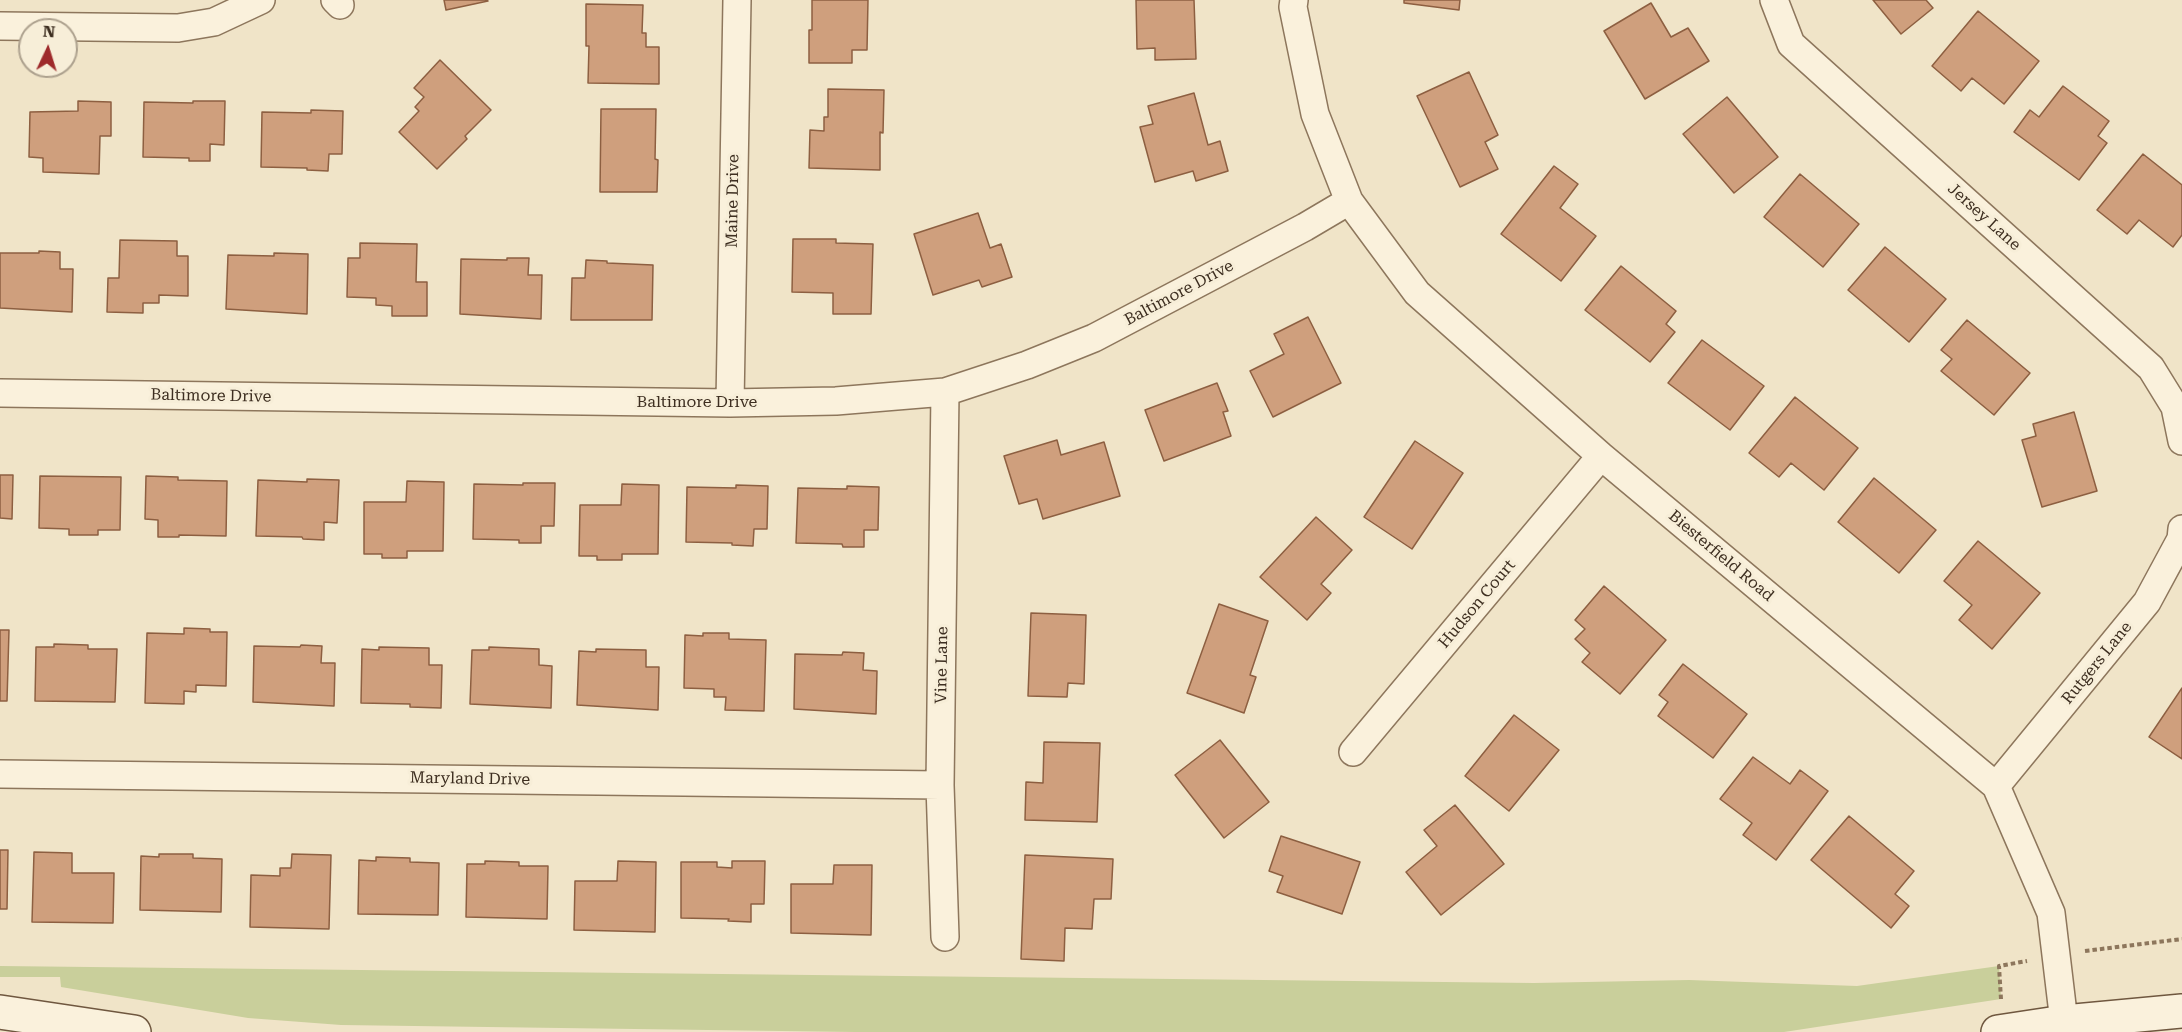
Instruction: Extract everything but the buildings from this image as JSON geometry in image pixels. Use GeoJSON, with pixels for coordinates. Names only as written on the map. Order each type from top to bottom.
{"type":"FeatureCollection","features":[{"type":"Feature","properties":{"kind":"street"},"geometry":{"type":"LineString","coordinates":[[0,26],[178,28],[214,22],[261,0]]}},
{"type":"Feature","properties":{"kind":"street","name":"Maine Drive"},"geometry":{"type":"LineString","coordinates":[[730,403],[737,0]]}},
{"type":"Feature","properties":{"kind":"street","name":"Biesterfield Road"},"geometry":{"type":"LineString","coordinates":[[1294,0],[1293,7],[1315,114],[1349,201],[1417,293],[1601,456],[1996,786],[2051,914],[2063,1027]]}},
{"type":"Feature","properties":{"kind":"street","name":"Jersey Lane"},"geometry":{"type":"LineString","coordinates":[[1774,0],[1791,44],[2151,368],[2175,407],[2182,441]]}},
{"type":"Feature","properties":{"kind":"street","name":"Baltimore Drive"},"geometry":{"type":"LineString","coordinates":[[0,393],[730,403],[836,401],[945,392],[1028,365],[1094,338],[1305,227],[1349,201]]}},
{"type":"Feature","properties":{"kind":"street","name":"Vine Lane"},"geometry":{"type":"LineString","coordinates":[[945,392],[940,785],[945,937]]}},
{"type":"Feature","properties":{"kind":"street","name":"Hudson Court"},"geometry":{"type":"LineString","coordinates":[[1353,752],[1601,456]]}},
{"type":"Feature","properties":{"kind":"street","name":"Rutgers Lane"},"geometry":{"type":"LineString","coordinates":[[1996,786],[2147,602],[2181,539],[2182,529]]}},
{"type":"Feature","properties":{"kind":"street","name":"Maryland Drive"},"geometry":{"type":"LineString","coordinates":[[0,774],[940,785]]}},
{"type":"Feature","properties":{"kind":"street"},"geometry":{"type":"LineString","coordinates":[[1998,1032],[2063,1027],[2182,1011]]}},
{"type":"Feature","properties":{"kind":"street"},"geometry":{"type":"LineString","coordinates":[[0,1012],[134,1032]]}},
{"type":"Feature","properties":{"kind":"path"},"geometry":{"type":"LineString","coordinates":[[2110,947],[2182,939]]}},
{"type":"Feature","properties":{"kind":"green space"},"geometry":{"type":"Polygon","coordinates":[[[0,966],[1534,983],[1689,980],[1857,986],[1999,966],[2001,999],[1784,1032],[855,1032],[341,1025],[248,1018],[61,987],[60,977],[0,977],[0,966]]]}}]}
